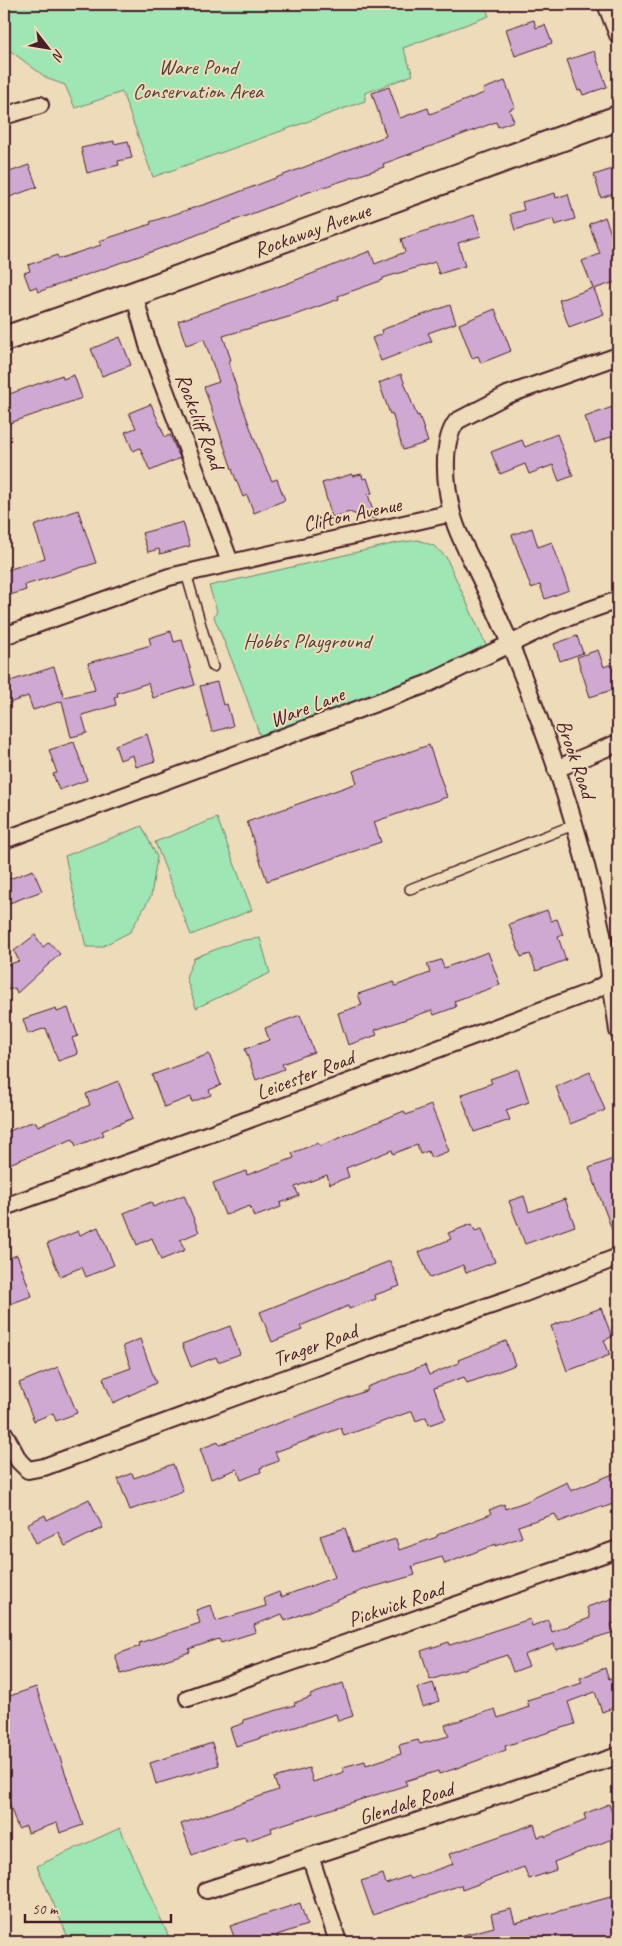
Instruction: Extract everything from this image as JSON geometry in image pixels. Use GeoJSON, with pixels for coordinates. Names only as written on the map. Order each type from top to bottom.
{"type":"FeatureCollection","features":[{"type":"Feature","properties":{"kind":"street"},"geometry":{"type":"LineString","coordinates":[[606,4],[618,35]]}},
{"type":"Feature","properties":{"kind":"street"},"geometry":{"type":"LineString","coordinates":[[4,116],[40,105]]}},
{"type":"Feature","properties":{"kind":"street","name":"Rockaway Avenue"},"geometry":{"type":"LineString","coordinates":[[4,339],[134,294],[618,118]]}},
{"type":"Feature","properties":{"kind":"street","name":"Rockcliff Road"},"geometry":{"type":"LineString","coordinates":[[134,294],[148,345],[230,562]]}},
{"type":"Feature","properties":{"kind":"street"},"geometry":{"type":"LineString","coordinates":[[452,513],[446,478],[451,428],[457,421],[507,395],[618,356]]}},
{"type":"Feature","properties":{"kind":"street","name":"Clifton Avenue"},"geometry":{"type":"LineString","coordinates":[[4,636],[66,612],[186,573],[452,513]]}},
{"type":"Feature","properties":{"kind":"street","name":"Brook Road"},"geometry":{"type":"LineString","coordinates":[[452,513],[462,540],[510,644],[535,705],[576,824],[615,978],[618,1031]]}},
{"type":"Feature","properties":{"kind":"street","name":"Ware Lane"},"geometry":{"type":"LineString","coordinates":[[4,840],[427,684],[558,621],[618,600]]}},
{"type":"Feature","properties":{"kind":"street"},"geometry":{"type":"LineString","coordinates":[[556,769],[618,744]]}},
{"type":"Feature","properties":{"kind":"street","name":"Leicester Road"},"geometry":{"type":"LineString","coordinates":[[4,1207],[223,1129],[593,991],[615,978]]}},
{"type":"Feature","properties":{"kind":"street","name":"Trager Road"},"geometry":{"type":"LineString","coordinates":[[4,1433],[20,1461],[28,1470],[44,1467],[373,1346],[512,1298],[618,1257]]}},
{"type":"Feature","properties":{"kind":"street","name":"Pickwick Road"},"geometry":{"type":"LineString","coordinates":[[188,1698],[618,1549]]}},
{"type":"Feature","properties":{"kind":"street","name":"Glendale Road"},"geometry":{"type":"LineString","coordinates":[[207,1890],[618,1756]]}},
{"type":"Feature","properties":{"kind":"street"},"geometry":{"type":"LineString","coordinates":[[310,1856],[338,1942]]}},
{"type":"Feature","properties":{"kind":"lane"},"geometry":{"type":"LineString","coordinates":[[186,573],[213,667]]}},
{"type":"Feature","properties":{"kind":"lane"},"geometry":{"type":"LineString","coordinates":[[410,889],[576,824]]}},
{"type":"Feature","properties":{"kind":"green space","name":"Ware Pond Conservation Area"},"geometry":{"type":"Polygon","coordinates":[[[4,4],[484,4],[489,16],[403,48],[413,75],[365,93],[365,101],[153,177],[122,92],[75,108],[65,85],[48,79],[4,46],[4,4]]]}},
{"type":"Feature","properties":{"kind":"green space","name":"Hobbs Playground"},"geometry":{"type":"Polygon","coordinates":[[[418,540],[434,546],[446,557],[487,647],[434,674],[261,739],[242,685],[214,617],[217,611],[209,586],[397,543],[418,540]]]}},
{"type":"Feature","properties":{"kind":"green space"},"geometry":{"type":"Polygon","coordinates":[[[217,818],[252,910],[191,935],[155,842],[217,818]]]}},
{"type":"Feature","properties":{"kind":"green space"},"geometry":{"type":"Polygon","coordinates":[[[142,826],[157,857],[151,896],[130,932],[101,947],[86,947],[65,856],[142,826]]]}},
{"type":"Feature","properties":{"kind":"green space"},"geometry":{"type":"Polygon","coordinates":[[[260,938],[270,973],[196,1008],[186,977],[194,958],[237,941],[260,938]]]}},
{"type":"Feature","properties":{"kind":"green space"},"geometry":{"type":"Polygon","coordinates":[[[120,1828],[171,1942],[70,1942],[37,1866],[120,1828]]]}},
{"type":"Feature","properties":{"kind":"building"},"geometry":{"type":"Polygon","coordinates":[[[534,20],[536,28],[545,25],[552,43],[515,56],[506,29],[534,20]]]}},
{"type":"Feature","properties":{"kind":"building"},"geometry":{"type":"Polygon","coordinates":[[[594,51],[607,87],[583,95],[581,90],[578,91],[567,60],[594,51]]]}},
{"type":"Feature","properties":{"kind":"building"},"geometry":{"type":"Polygon","coordinates":[[[505,81],[515,107],[509,110],[514,121],[498,127],[496,122],[383,164],[384,167],[306,193],[173,244],[38,292],[36,287],[30,289],[24,273],[30,271],[28,265],[57,255],[58,259],[101,245],[99,241],[218,200],[386,136],[372,93],[389,87],[400,118],[428,108],[430,114],[484,93],[483,89],[505,81]]]}},
{"type":"Feature","properties":{"kind":"building"},"geometry":{"type":"Polygon","coordinates":[[[114,141],[114,144],[128,141],[132,158],[118,161],[119,165],[87,173],[81,148],[114,141]]]}},
{"type":"Feature","properties":{"kind":"building"},"geometry":{"type":"Polygon","coordinates":[[[29,165],[37,187],[4,199],[4,174],[29,165]]]}},
{"type":"Feature","properties":{"kind":"building"},"geometry":{"type":"Polygon","coordinates":[[[618,167],[618,192],[601,198],[594,175],[618,167]]]}},
{"type":"Feature","properties":{"kind":"building"},"geometry":{"type":"Polygon","coordinates":[[[555,193],[556,198],[568,194],[575,219],[555,225],[553,219],[515,230],[510,214],[524,210],[522,202],[555,193]]]}},
{"type":"Feature","properties":{"kind":"building"},"geometry":{"type":"Polygon","coordinates":[[[474,215],[481,236],[458,243],[465,266],[439,274],[435,262],[383,278],[383,280],[338,296],[339,299],[292,316],[223,336],[231,360],[228,361],[262,460],[272,481],[277,479],[285,500],[254,513],[247,495],[243,497],[233,472],[204,387],[219,382],[204,339],[186,345],[178,321],[286,284],[370,251],[375,264],[405,252],[401,239],[474,215]]]}},
{"type":"Feature","properties":{"kind":"building"},"geometry":{"type":"Polygon","coordinates":[[[605,217],[618,253],[618,281],[594,289],[604,314],[569,327],[559,300],[593,288],[582,261],[600,254],[589,224],[605,217]]]}},
{"type":"Feature","properties":{"kind":"building"},"geometry":{"type":"Polygon","coordinates":[[[450,305],[456,323],[428,333],[432,341],[381,361],[372,338],[382,334],[381,330],[450,305]]]}},
{"type":"Feature","properties":{"kind":"building"},"geometry":{"type":"Polygon","coordinates":[[[495,309],[511,351],[481,363],[478,356],[472,358],[459,324],[495,309]]]}},
{"type":"Feature","properties":{"kind":"building"},"geometry":{"type":"Polygon","coordinates":[[[120,337],[131,365],[102,376],[91,349],[120,337]]]}},
{"type":"Feature","properties":{"kind":"building"},"geometry":{"type":"Polygon","coordinates":[[[401,374],[417,416],[419,415],[428,442],[403,450],[392,413],[390,414],[379,383],[401,374]]]}},
{"type":"Feature","properties":{"kind":"building"},"geometry":{"type":"Polygon","coordinates":[[[62,375],[63,379],[74,375],[82,398],[4,425],[4,396],[62,375]]]}},
{"type":"Feature","properties":{"kind":"building"},"geometry":{"type":"Polygon","coordinates":[[[151,404],[165,437],[170,435],[180,458],[150,471],[140,448],[133,451],[125,432],[136,428],[129,413],[151,404]]]}},
{"type":"Feature","properties":{"kind":"building"},"geometry":{"type":"Polygon","coordinates":[[[618,405],[618,434],[595,443],[585,417],[618,405]]]}},
{"type":"Feature","properties":{"kind":"building"},"geometry":{"type":"Polygon","coordinates":[[[557,434],[573,476],[559,481],[553,465],[529,474],[525,464],[500,474],[491,452],[522,440],[525,447],[557,434]]]}},
{"type":"Feature","properties":{"kind":"building"},"geometry":{"type":"Polygon","coordinates":[[[352,474],[352,476],[362,474],[363,479],[367,478],[372,493],[368,494],[375,518],[363,518],[350,512],[332,517],[322,483],[352,474]]]}},
{"type":"Feature","properties":{"kind":"building"},"geometry":{"type":"Polygon","coordinates":[[[78,510],[96,563],[25,585],[26,590],[4,597],[4,571],[45,558],[34,526],[78,510]]]}},
{"type":"Feature","properties":{"kind":"building"},"geometry":{"type":"Polygon","coordinates":[[[183,522],[190,546],[160,554],[159,549],[148,552],[142,533],[183,522]]]}},
{"type":"Feature","properties":{"kind":"building"},"geometry":{"type":"Polygon","coordinates":[[[532,528],[538,547],[552,542],[569,590],[545,599],[540,585],[531,588],[512,535],[532,528]]]}},
{"type":"Feature","properties":{"kind":"building"},"geometry":{"type":"Polygon","coordinates":[[[171,631],[174,642],[182,640],[195,685],[153,698],[148,683],[117,693],[118,696],[114,697],[116,705],[82,715],[87,733],[71,737],[62,701],[33,710],[28,696],[4,705],[4,683],[54,667],[64,697],[95,690],[88,663],[151,645],[149,638],[171,631]]]}},
{"type":"Feature","properties":{"kind":"building"},"geometry":{"type":"Polygon","coordinates":[[[577,636],[583,653],[560,661],[554,644],[577,636]]]}},
{"type":"Feature","properties":{"kind":"building"},"geometry":{"type":"Polygon","coordinates":[[[598,650],[604,667],[611,664],[618,688],[590,697],[577,657],[598,650]]]}},
{"type":"Feature","properties":{"kind":"building"},"geometry":{"type":"Polygon","coordinates":[[[217,682],[223,705],[227,704],[233,726],[212,732],[200,686],[217,682]]]}},
{"type":"Feature","properties":{"kind":"building"},"geometry":{"type":"Polygon","coordinates":[[[147,734],[155,761],[136,767],[133,755],[120,760],[115,745],[147,734]]]}},
{"type":"Feature","properties":{"kind":"building"},"geometry":{"type":"Polygon","coordinates":[[[74,742],[87,780],[59,790],[53,774],[57,773],[49,750],[74,742]]]}},
{"type":"Feature","properties":{"kind":"building"},"geometry":{"type":"Polygon","coordinates":[[[429,745],[447,797],[374,822],[381,842],[267,881],[247,822],[357,783],[353,771],[429,745]]]}},
{"type":"Feature","properties":{"kind":"building"},"geometry":{"type":"Polygon","coordinates":[[[33,870],[42,891],[4,905],[4,881],[33,870]]]}},
{"type":"Feature","properties":{"kind":"building"},"geometry":{"type":"Polygon","coordinates":[[[547,910],[551,921],[557,919],[563,935],[558,937],[566,960],[536,971],[530,954],[521,957],[509,924],[547,910]]]}},
{"type":"Feature","properties":{"kind":"building"},"geometry":{"type":"Polygon","coordinates":[[[35,935],[43,947],[49,942],[60,954],[17,993],[15,988],[8,990],[4,966],[19,961],[14,951],[35,935]]]}},
{"type":"Feature","properties":{"kind":"building"},"geometry":{"type":"Polygon","coordinates":[[[488,952],[500,985],[454,1001],[456,1007],[434,1015],[432,1010],[375,1030],[377,1035],[348,1045],[338,1013],[362,1005],[358,994],[394,982],[395,986],[430,973],[427,964],[441,960],[444,968],[488,952]]]}},
{"type":"Feature","properties":{"kind":"building"},"geometry":{"type":"Polygon","coordinates":[[[56,1008],[57,1012],[68,1008],[78,1036],[72,1038],[78,1054],[58,1061],[46,1028],[28,1034],[23,1019],[56,1008]]]}},
{"type":"Feature","properties":{"kind":"building"},"geometry":{"type":"Polygon","coordinates":[[[300,1015],[314,1052],[282,1064],[284,1069],[256,1080],[245,1049],[269,1040],[265,1028],[300,1015]]]}},
{"type":"Feature","properties":{"kind":"building"},"geometry":{"type":"Polygon","coordinates":[[[209,1054],[221,1085],[209,1090],[211,1095],[192,1102],[191,1097],[164,1107],[152,1075],[209,1054]]]}},
{"type":"Feature","properties":{"kind":"building"},"geometry":{"type":"Polygon","coordinates":[[[518,1069],[529,1102],[506,1110],[510,1120],[474,1132],[461,1095],[492,1083],[490,1079],[518,1069]]]}},
{"type":"Feature","properties":{"kind":"building"},"geometry":{"type":"Polygon","coordinates":[[[590,1072],[605,1110],[570,1124],[556,1087],[590,1072]]]}},
{"type":"Feature","properties":{"kind":"building"},"geometry":{"type":"Polygon","coordinates":[[[118,1081],[133,1118],[102,1131],[104,1135],[76,1146],[73,1139],[4,1166],[4,1133],[29,1123],[36,1122],[38,1126],[90,1105],[86,1094],[118,1081]]]}},
{"type":"Feature","properties":{"kind":"building"},"geometry":{"type":"Polygon","coordinates":[[[431,1105],[449,1151],[431,1158],[428,1151],[420,1154],[417,1144],[393,1154],[392,1150],[346,1168],[349,1177],[330,1184],[327,1175],[295,1187],[299,1196],[280,1203],[281,1207],[254,1217],[250,1206],[225,1215],[213,1183],[246,1171],[247,1175],[294,1158],[292,1153],[318,1143],[320,1146],[404,1111],[406,1115],[431,1105]]]}},
{"type":"Feature","properties":{"kind":"building"},"geometry":{"type":"Polygon","coordinates":[[[618,1157],[618,1243],[617,1243],[589,1168],[618,1157]]]}},
{"type":"Feature","properties":{"kind":"building"},"geometry":{"type":"Polygon","coordinates":[[[184,1195],[199,1232],[180,1240],[185,1250],[161,1260],[152,1238],[137,1245],[124,1213],[151,1202],[153,1207],[184,1195]]]}},
{"type":"Feature","properties":{"kind":"building"},"geometry":{"type":"Polygon","coordinates":[[[524,1196],[529,1212],[565,1199],[575,1226],[525,1244],[509,1201],[524,1196]]]}},
{"type":"Feature","properties":{"kind":"building"},"geometry":{"type":"Polygon","coordinates":[[[472,1224],[475,1231],[482,1229],[495,1262],[466,1273],[463,1265],[430,1278],[419,1252],[451,1239],[448,1233],[472,1224]]]}},
{"type":"Feature","properties":{"kind":"building"},"geometry":{"type":"Polygon","coordinates":[[[98,1227],[114,1265],[86,1277],[82,1267],[60,1276],[47,1244],[78,1231],[80,1235],[98,1227]]]}},
{"type":"Feature","properties":{"kind":"building"},"geometry":{"type":"Polygon","coordinates":[[[17,1255],[32,1296],[4,1306],[4,1260],[17,1255]]]}},
{"type":"Feature","properties":{"kind":"building"},"geometry":{"type":"Polygon","coordinates":[[[390,1261],[400,1286],[375,1295],[376,1299],[349,1309],[348,1306],[300,1326],[302,1330],[272,1342],[260,1312],[390,1261]]]}},
{"type":"Feature","properties":{"kind":"building"},"geometry":{"type":"Polygon","coordinates":[[[601,1308],[612,1337],[604,1340],[610,1355],[567,1371],[551,1326],[601,1308]]]}},
{"type":"Feature","properties":{"kind":"building"},"geometry":{"type":"Polygon","coordinates":[[[230,1326],[240,1354],[218,1362],[216,1357],[191,1367],[182,1344],[230,1326]]]}},
{"type":"Feature","properties":{"kind":"building"},"geometry":{"type":"Polygon","coordinates":[[[140,1339],[156,1383],[113,1403],[103,1378],[131,1368],[123,1346],[140,1339]]]}},
{"type":"Feature","properties":{"kind":"building"},"geometry":{"type":"Polygon","coordinates":[[[506,1341],[515,1365],[467,1383],[464,1377],[434,1388],[446,1419],[429,1425],[426,1417],[416,1421],[412,1411],[344,1436],[341,1428],[275,1452],[279,1461],[260,1468],[261,1472],[241,1480],[237,1469],[211,1479],[200,1449],[218,1442],[219,1445],[368,1390],[367,1387],[425,1365],[429,1375],[459,1363],[458,1360],[506,1341]]]}},
{"type":"Feature","properties":{"kind":"building"},"geometry":{"type":"Polygon","coordinates":[[[58,1367],[77,1413],[56,1421],[53,1413],[34,1421],[19,1383],[58,1367]]]}},
{"type":"Feature","properties":{"kind":"building"},"geometry":{"type":"Polygon","coordinates":[[[173,1464],[183,1491],[130,1510],[118,1479],[132,1473],[134,1478],[173,1464]]]}},
{"type":"Feature","properties":{"kind":"building"},"geometry":{"type":"Polygon","coordinates":[[[618,1472],[618,1502],[602,1508],[601,1506],[559,1522],[555,1514],[518,1526],[522,1537],[496,1546],[496,1544],[445,1564],[442,1557],[412,1566],[415,1575],[366,1589],[285,1621],[282,1614],[254,1625],[256,1632],[221,1643],[219,1639],[189,1649],[190,1652],[121,1674],[115,1655],[140,1646],[139,1643],[200,1623],[196,1610],[211,1605],[216,1621],[266,1606],[264,1598],[279,1592],[281,1597],[335,1577],[320,1536],[345,1528],[353,1552],[396,1539],[399,1550],[437,1537],[437,1535],[491,1514],[489,1510],[504,1504],[505,1509],[525,1502],[567,1482],[571,1491],[618,1472]]]}},
{"type":"Feature","properties":{"kind":"building"},"geometry":{"type":"Polygon","coordinates":[[[89,1499],[103,1528],[65,1546],[58,1532],[36,1543],[27,1524],[45,1515],[47,1520],[89,1499]]]}},
{"type":"Feature","properties":{"kind":"building"},"geometry":{"type":"Polygon","coordinates":[[[614,1598],[618,1609],[618,1622],[611,1624],[614,1632],[556,1650],[554,1644],[524,1655],[529,1666],[513,1672],[507,1655],[430,1680],[421,1651],[449,1642],[450,1645],[530,1619],[532,1626],[548,1620],[552,1632],[590,1618],[587,1607],[614,1598]]]}},
{"type":"Feature","properties":{"kind":"building"},"geometry":{"type":"Polygon","coordinates":[[[605,1668],[609,1679],[618,1675],[618,1706],[602,1712],[595,1692],[568,1702],[575,1724],[505,1746],[506,1750],[457,1768],[439,1774],[438,1771],[405,1781],[407,1785],[271,1828],[272,1832],[246,1841],[245,1837],[236,1839],[192,1855],[181,1824],[278,1790],[274,1778],[309,1768],[313,1782],[344,1772],[343,1767],[365,1761],[366,1765],[401,1754],[399,1745],[418,1740],[420,1744],[449,1736],[445,1725],[495,1709],[498,1718],[529,1707],[527,1700],[582,1683],[580,1678],[605,1668]]]}},
{"type":"Feature","properties":{"kind":"building"},"geometry":{"type":"Polygon","coordinates":[[[343,1683],[353,1716],[338,1721],[336,1714],[236,1746],[230,1728],[244,1723],[243,1720],[295,1705],[294,1703],[311,1697],[310,1695],[343,1683]]]}},
{"type":"Feature","properties":{"kind":"building"},"geometry":{"type":"Polygon","coordinates":[[[433,1683],[439,1701],[423,1707],[417,1688],[433,1683]]]}},
{"type":"Feature","properties":{"kind":"building"},"geometry":{"type":"Polygon","coordinates":[[[36,1687],[83,1825],[60,1833],[57,1823],[28,1833],[26,1826],[18,1829],[4,1788],[4,1698],[36,1687]]]}},
{"type":"Feature","properties":{"kind":"building"},"geometry":{"type":"Polygon","coordinates":[[[212,1743],[219,1765],[156,1784],[150,1763],[212,1743]]]}},
{"type":"Feature","properties":{"kind":"building"},"geometry":{"type":"Polygon","coordinates":[[[609,1804],[618,1829],[618,1831],[611,1834],[612,1839],[554,1862],[556,1870],[529,1879],[524,1867],[462,1890],[461,1885],[373,1915],[361,1881],[383,1874],[386,1884],[408,1876],[410,1879],[453,1864],[449,1854],[534,1824],[538,1837],[545,1835],[545,1837],[586,1820],[584,1814],[609,1804]]]}},
{"type":"Feature","properties":{"kind":"building"},"geometry":{"type":"Polygon","coordinates":[[[618,1895],[618,1934],[591,1941],[590,1938],[571,1942],[457,1942],[456,1937],[494,1927],[491,1914],[511,1909],[515,1923],[618,1895]]]}},
{"type":"Feature","properties":{"kind":"building"},"geometry":{"type":"Polygon","coordinates":[[[300,1903],[307,1925],[277,1935],[278,1939],[267,1942],[236,1942],[230,1926],[300,1903]]]}}]}
